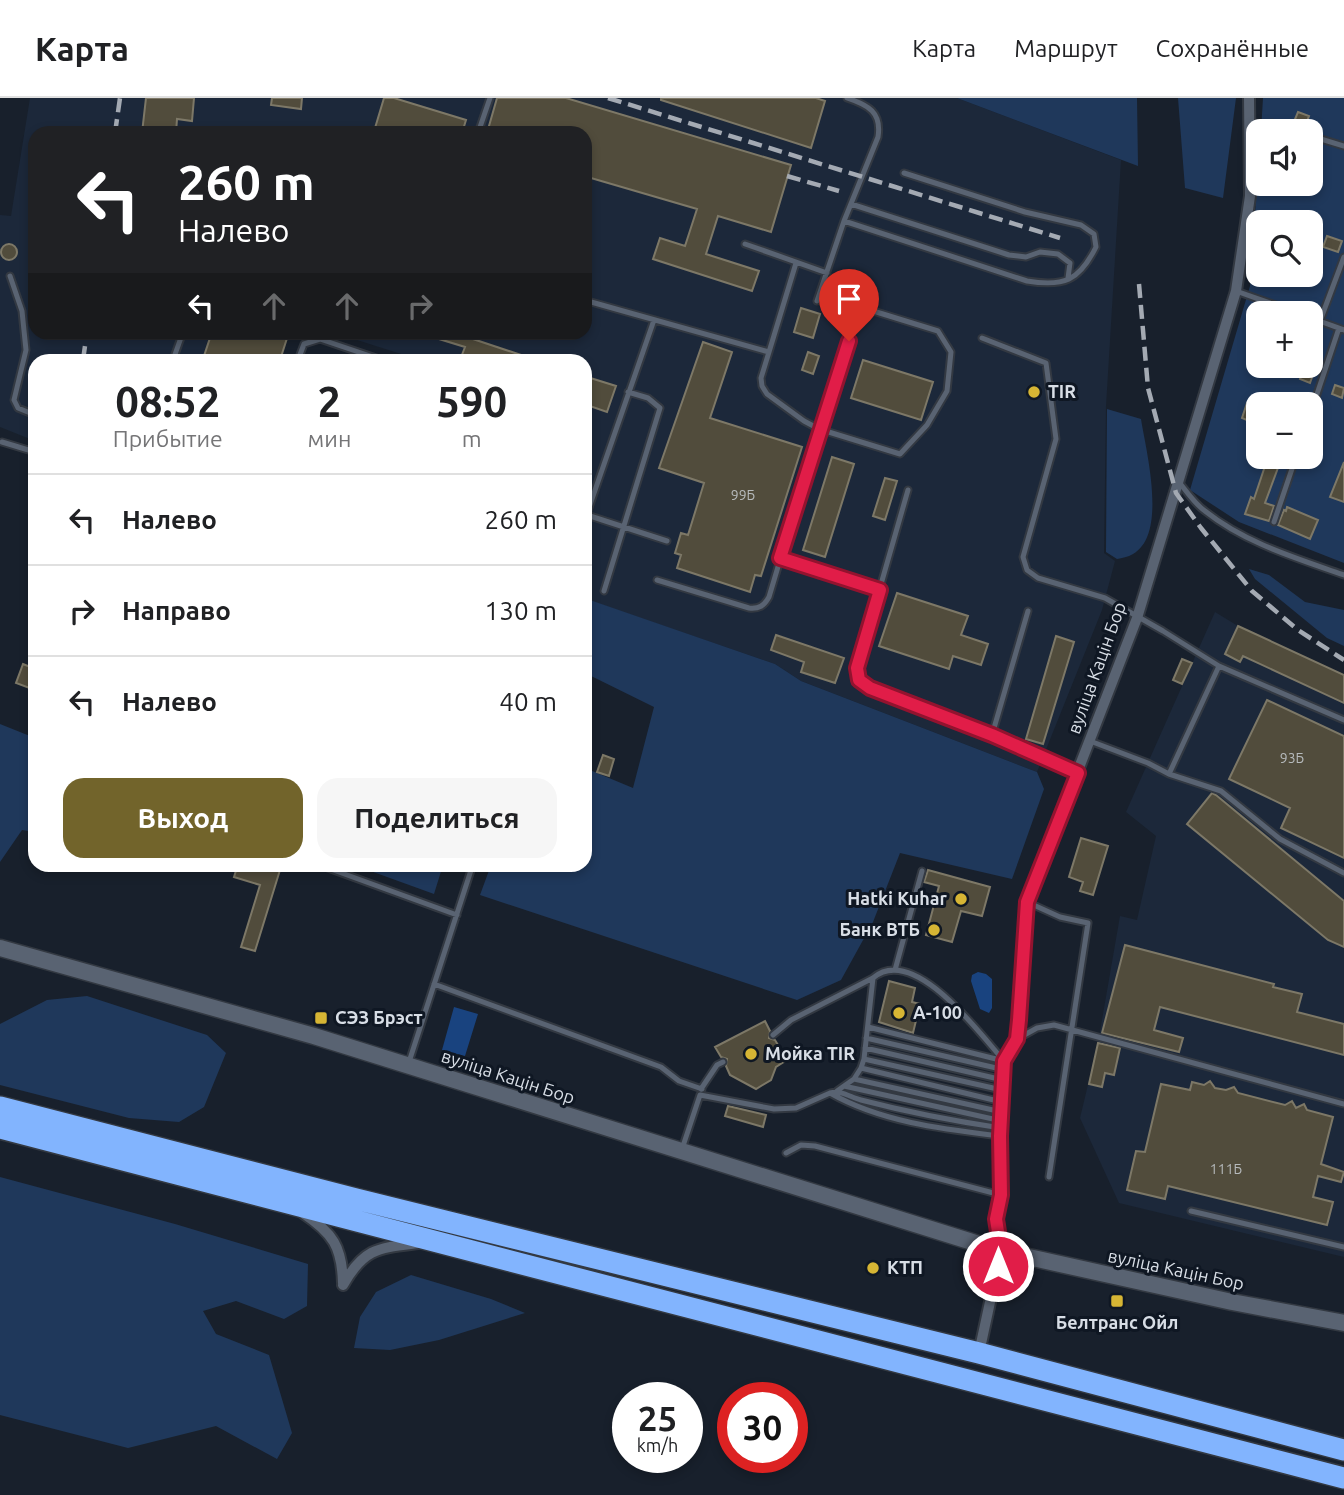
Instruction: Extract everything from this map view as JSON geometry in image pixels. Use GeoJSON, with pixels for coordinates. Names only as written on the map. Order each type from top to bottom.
{"type":"FeatureCollection","features":[{"type":"Feature","properties":{"kind":"highway"},"geometry":{"type":"LineString","coordinates":[[0,1107],[356,1199],[979,1353],[1344,1450]]}},
{"type":"Feature","properties":{"kind":"highway"},"geometry":{"type":"LineString","coordinates":[[0,1128],[1344,1478]]}},
{"type":"Feature","properties":{"kind":"main road","name":"вуліца Кацін Бор"},"geometry":{"type":"LineString","coordinates":[[0,948],[314,1036],[1001,1251],[1232,1302],[1344,1323]]}},
{"type":"Feature","properties":{"kind":"street","name":"вуліца Кацін Бор"},"geometry":{"type":"LineString","coordinates":[[1002,1100],[1017,1039],[1022,1000],[1027,902],[1137,618],[1236,291],[1250,196],[1250,98]]}},
{"type":"Feature","properties":{"kind":"street"},"geometry":{"type":"LineString","coordinates":[[979,1353],[1001,1251],[996,1219],[1001,1195],[1002,1100]]}},
{"type":"Feature","properties":{"kind":"street"},"geometry":{"type":"LineString","coordinates":[[290,1203],[331,1236],[339,1250],[343,1285],[353,1267],[363,1257],[380,1249],[433,1241]]}},
{"type":"Feature","properties":{"kind":"lane"},"geometry":{"type":"LineString","coordinates":[[480,126],[490,98]]}},
{"type":"Feature","properties":{"kind":"lane"},"geometry":{"type":"LineString","coordinates":[[817,301],[880,126],[876,115],[866,104],[847,98]]}},
{"type":"Feature","properties":{"kind":"lane"},"geometry":{"type":"LineString","coordinates":[[1323,140],[1344,146]]}},
{"type":"Feature","properties":{"kind":"lane"},"geometry":{"type":"LineString","coordinates":[[844,221],[1027,281],[1052,285],[1080,271],[1096,247],[1094,234],[1081,225],[1025,212],[904,173]]}},
{"type":"Feature","properties":{"kind":"lane"},"geometry":{"type":"LineString","coordinates":[[851,204],[1009,255],[1026,257],[1040,251],[1058,254],[1070,263],[1068,278]]}},
{"type":"Feature","properties":{"kind":"lane"},"geometry":{"type":"LineString","coordinates":[[745,244],[827,273]]}},
{"type":"Feature","properties":{"kind":"lane"},"geometry":{"type":"LineString","coordinates":[[1323,313],[1344,257]]}},
{"type":"Feature","properties":{"kind":"lane"},"geometry":{"type":"LineString","coordinates":[[657,580],[756,609],[764,605],[769,597],[820,429],[856,319],[862,312],[870,310],[938,331],[951,352],[947,391],[927,425],[900,454],[820,429],[804,421],[767,394],[761,378],[796,263]]}},
{"type":"Feature","properties":{"kind":"lane"},"geometry":{"type":"LineString","coordinates":[[10,276],[22,311],[26,350],[14,400],[19,408],[28,412]]}},
{"type":"Feature","properties":{"kind":"lane"},"geometry":{"type":"LineString","coordinates":[[1236,291],[1264,301]]}},
{"type":"Feature","properties":{"kind":"lane"},"geometry":{"type":"LineString","coordinates":[[592,302],[769,352]]}},
{"type":"Feature","properties":{"kind":"lane"},"geometry":{"type":"LineString","coordinates":[[592,500],[654,320]]}},
{"type":"Feature","properties":{"kind":"lane"},"geometry":{"type":"LineString","coordinates":[[1318,392],[1341,329],[1323,322]]}},
{"type":"Feature","properties":{"kind":"lane"},"geometry":{"type":"LineString","coordinates":[[982,338],[1046,363],[1056,439],[1023,557],[1027,570],[1038,578],[1105,598],[1219,666],[1344,720]]}},
{"type":"Feature","properties":{"kind":"lane"},"geometry":{"type":"LineString","coordinates":[[300,354],[304,344],[317,340]]}},
{"type":"Feature","properties":{"kind":"lane"},"geometry":{"type":"LineString","coordinates":[[323,340],[364,354]]}},
{"type":"Feature","properties":{"kind":"lane"},"geometry":{"type":"LineString","coordinates":[[604,591],[660,408],[648,398],[628,392]]}},
{"type":"Feature","properties":{"kind":"lane"},"geometry":{"type":"LineString","coordinates":[[2,442],[28,450]]}},
{"type":"Feature","properties":{"kind":"lane"},"geometry":{"type":"LineString","coordinates":[[1274,522],[1292,469]]}},
{"type":"Feature","properties":{"kind":"lane"},"geometry":{"type":"LineString","coordinates":[[1179,482],[1203,510],[1239,533],[1263,546],[1344,575]]}},
{"type":"Feature","properties":{"kind":"lane"},"geometry":{"type":"LineString","coordinates":[[908,490],[857,668],[859,680],[870,688],[992,735],[1078,773]]}},
{"type":"Feature","properties":{"kind":"lane"},"geometry":{"type":"LineString","coordinates":[[592,517],[667,541]]}},
{"type":"Feature","properties":{"kind":"lane"},"geometry":{"type":"LineString","coordinates":[[780,558],[880,590]]}},
{"type":"Feature","properties":{"kind":"lane"},"geometry":{"type":"LineString","coordinates":[[992,735],[1028,611]]}},
{"type":"Feature","properties":{"kind":"lane"},"geometry":{"type":"LineString","coordinates":[[1169,774],[1219,666]]}},
{"type":"Feature","properties":{"kind":"lane"},"geometry":{"type":"LineString","coordinates":[[1090,741],[1169,774],[1221,791],[1280,839],[1344,873]]}},
{"type":"Feature","properties":{"kind":"lane"},"geometry":{"type":"LineString","coordinates":[[895,970],[922,871]]}},
{"type":"Feature","properties":{"kind":"lane"},"geometry":{"type":"LineString","coordinates":[[339,872],[457,915]]}},
{"type":"Feature","properties":{"kind":"lane"},"geometry":{"type":"LineString","coordinates":[[408,1065],[471,872]]}},
{"type":"Feature","properties":{"kind":"lane"},"geometry":{"type":"LineString","coordinates":[[1027,902],[1060,917],[1088,923],[1049,1177]]}},
{"type":"Feature","properties":{"kind":"lane"},"geometry":{"type":"LineString","coordinates":[[773,1035],[791,1020],[881,972],[895,970],[920,978],[948,998],[1002,1100]]}},
{"type":"Feature","properties":{"kind":"lane"},"geometry":{"type":"LineString","coordinates":[[434,984],[661,1067],[679,1081],[701,1092],[774,1109],[796,1108],[834,1092],[854,1079],[864,1059],[873,978]]}},
{"type":"Feature","properties":{"kind":"lane"},"geometry":{"type":"LineString","coordinates":[[1017,1039],[1037,1028],[1054,1025],[1344,1104]]}},
{"type":"Feature","properties":{"kind":"lane"},"geometry":{"type":"LineString","coordinates":[[868,1027],[1002,1100]]}},
{"type":"Feature","properties":{"kind":"lane"},"geometry":{"type":"LineString","coordinates":[[866,1038],[1002,1100]]}},
{"type":"Feature","properties":{"kind":"lane"},"geometry":{"type":"LineString","coordinates":[[865,1048],[1002,1100]]}},
{"type":"Feature","properties":{"kind":"lane"},"geometry":{"type":"LineString","coordinates":[[864,1059],[1002,1100]]}},
{"type":"Feature","properties":{"kind":"lane"},"geometry":{"type":"LineString","coordinates":[[681,1152],[701,1092],[717,1065],[723,1062]]}},
{"type":"Feature","properties":{"kind":"lane"},"geometry":{"type":"LineString","coordinates":[[861,1068],[1002,1100]]}},
{"type":"Feature","properties":{"kind":"lane"},"geometry":{"type":"LineString","coordinates":[[854,1079],[1002,1100]]}},
{"type":"Feature","properties":{"kind":"lane"},"geometry":{"type":"LineString","coordinates":[[844,1086],[1002,1100]]}},
{"type":"Feature","properties":{"kind":"lane"},"geometry":{"type":"LineString","coordinates":[[834,1092],[857,1108],[946,1130],[1002,1100]]}},
{"type":"Feature","properties":{"kind":"lane"},"geometry":{"type":"LineString","coordinates":[[834,1092],[941,1118],[1002,1100]]}},
{"type":"Feature","properties":{"kind":"lane"},"geometry":{"type":"LineString","coordinates":[[786,1153],[801,1145],[815,1146],[1001,1195]]}},
{"type":"Feature","properties":{"kind":"lane"},"geometry":{"type":"LineString","coordinates":[[1192,1212],[1344,1247]]}},
{"type":"Feature","properties":{"kind":"shaded area"},"geometry":{"type":"Polygon","coordinates":[[[30,98],[957,98],[1121,160],[1106,406],[1104,553],[1115,561],[1102,610],[1037,772],[801,681],[775,664],[592,601],[592,354],[401,354],[357,340],[592,340],[592,126],[28,126],[28,340],[287,340],[282,354],[28,354],[28,438],[0,427],[0,215],[11,216],[30,98]]]}},
{"type":"Feature","properties":{"kind":"shaded area"},"geometry":{"type":"Polygon","coordinates":[[[957,98],[1137,98],[1138,166],[957,98]]]}},
{"type":"Feature","properties":{"kind":"shaded area"},"geometry":{"type":"Polygon","coordinates":[[[1178,98],[1236,98],[1223,198],[1185,188],[1178,98]]]}},
{"type":"Feature","properties":{"kind":"shaded area"},"geometry":{"type":"Polygon","coordinates":[[[1263,98],[1344,98],[1344,563],[1239,522],[1190,490],[1250,287],[1323,287],[1323,210],[1255,210],[1256,196],[1323,196],[1323,119],[1262,119],[1263,98]]]}},
{"type":"Feature","properties":{"kind":"shaded area"},"geometry":{"type":"Polygon","coordinates":[[[1107,409],[1141,419],[1152,491],[1150,529],[1144,544],[1133,554],[1117,559],[1106,552],[1107,409]]]}},
{"type":"Feature","properties":{"kind":"shaded area"},"geometry":{"type":"Polygon","coordinates":[[[1249,569],[1269,575],[1305,602],[1344,610],[1344,646],[1327,638],[1255,579],[1249,569]]]}},
{"type":"Feature","properties":{"kind":"shaded area"},"geometry":{"type":"Polygon","coordinates":[[[592,601],[775,664],[801,681],[1037,772],[1044,789],[1012,879],[900,853],[873,922],[841,980],[797,1000],[480,895],[488,872],[592,872],[592,771],[633,788],[654,707],[592,676],[592,601]]]}},
{"type":"Feature","properties":{"kind":"shaded area"},"geometry":{"type":"Polygon","coordinates":[[[1215,612],[1238,626],[1344,675],[1344,1257],[1119,1203],[1080,1118],[1098,1043],[1120,916],[1137,920],[1156,836],[1126,812],[1215,612]]]}},
{"type":"Feature","properties":{"kind":"shaded area"},"geometry":{"type":"Polygon","coordinates":[[[0,724],[28,735],[28,831],[22,830],[0,862],[0,724]]]}},
{"type":"Feature","properties":{"kind":"shaded area"},"geometry":{"type":"Polygon","coordinates":[[[373,872],[441,872],[434,894],[373,872]]]}},
{"type":"Feature","properties":{"kind":"shaded area"},"geometry":{"type":"Polygon","coordinates":[[[978,972],[992,979],[992,1008],[989,1013],[980,1009],[971,981],[972,975],[978,972]]]}},
{"type":"Feature","properties":{"kind":"shaded area"},"geometry":{"type":"Polygon","coordinates":[[[87,996],[207,1035],[226,1053],[204,1107],[179,1122],[129,1118],[0,1085],[0,1024],[47,1000],[87,996]]]}},
{"type":"Feature","properties":{"kind":"shaded area"},"geometry":{"type":"Polygon","coordinates":[[[454,1007],[478,1014],[465,1056],[442,1050],[454,1007]]]}},
{"type":"Feature","properties":{"kind":"shaded area"},"geometry":{"type":"Polygon","coordinates":[[[0,1177],[175,1224],[308,1264],[307,1306],[284,1319],[236,1301],[203,1311],[216,1334],[269,1355],[292,1433],[277,1459],[216,1426],[128,1448],[0,1415],[0,1177]]]}},
{"type":"Feature","properties":{"kind":"shaded area"},"geometry":{"type":"Polygon","coordinates":[[[411,1275],[491,1299],[525,1313],[439,1340],[390,1350],[354,1348],[360,1317],[376,1292],[411,1275]]]}},
{"type":"Feature","properties":{"kind":"building"},"geometry":{"type":"Polygon","coordinates":[[[146,98],[194,98],[192,121],[177,119],[176,126],[143,126],[146,98]]]}},
{"type":"Feature","properties":{"kind":"building"},"geometry":{"type":"Polygon","coordinates":[[[272,98],[302,98],[301,109],[271,105],[272,98]]]}},
{"type":"Feature","properties":{"kind":"building"},"geometry":{"type":"Polygon","coordinates":[[[384,98],[394,98],[466,120],[464,126],[376,126],[384,98]]]}},
{"type":"Feature","properties":{"kind":"building"},"geometry":{"type":"Polygon","coordinates":[[[497,98],[566,98],[791,165],[771,232],[718,216],[706,254],[759,271],[752,291],[653,259],[660,238],[685,246],[697,209],[592,178],[592,126],[489,126],[497,98]]]}},
{"type":"Feature","properties":{"kind":"building"},"geometry":{"type":"Polygon","coordinates":[[[661,98],[816,98],[825,101],[811,148],[661,98]]]}},
{"type":"Feature","properties":{"kind":"building"},"geometry":{"type":"Polygon","coordinates":[[[1298,112],[1309,116],[1308,119],[1295,119],[1298,112]]]}},
{"type":"Feature","properties":{"kind":"building"},"geometry":{"type":"Polygon","coordinates":[[[1327,236],[1342,241],[1338,252],[1323,247],[1327,236]]]}},
{"type":"Feature","properties":{"kind":"building"},"geometry":{"type":"Polygon","coordinates":[[[6,244],[12,244],[17,252],[15,258],[6,260],[1,255],[1,249],[6,244]]]}},
{"type":"Feature","properties":{"kind":"building"},"geometry":{"type":"Polygon","coordinates":[[[801,308],[820,314],[813,338],[794,332],[801,308]]]}},
{"type":"Feature","properties":{"kind":"building"},"geometry":{"type":"Polygon","coordinates":[[[209,340],[286,340],[282,354],[205,354],[209,340]]]}},
{"type":"Feature","properties":{"kind":"building"},"geometry":{"type":"Polygon","coordinates":[[[442,340],[476,340],[518,354],[462,354],[465,347],[442,340]]]}},
{"type":"Feature","properties":{"kind":"building"},"geometry":{"type":"Polygon","coordinates":[[[703,342],[732,352],[710,418],[802,447],[761,576],[755,575],[750,592],[677,568],[681,555],[675,553],[681,533],[688,535],[704,483],[659,468],[703,342]]]}},
{"type":"Feature","properties":{"kind":"building"},"geometry":{"type":"Polygon","coordinates":[[[808,352],[819,356],[813,374],[802,370],[808,352]]]}},
{"type":"Feature","properties":{"kind":"building"},"geometry":{"type":"Polygon","coordinates":[[[863,360],[933,382],[921,420],[851,398],[863,360]]]}},
{"type":"Feature","properties":{"kind":"building"},"geometry":{"type":"Polygon","coordinates":[[[592,378],[616,386],[607,412],[592,407],[592,378]]]}},
{"type":"Feature","properties":{"kind":"building"},"geometry":{"type":"Polygon","coordinates":[[[1300,378],[1312,378],[1310,383],[1300,378]]]}},
{"type":"Feature","properties":{"kind":"building"},"geometry":{"type":"Polygon","coordinates":[[[1335,385],[1344,388],[1342,398],[1332,394],[1335,385]]]}},
{"type":"Feature","properties":{"kind":"building"},"geometry":{"type":"Polygon","coordinates":[[[832,457],[854,464],[825,557],[803,550],[832,457]]]}},
{"type":"Feature","properties":{"kind":"building"},"geometry":{"type":"Polygon","coordinates":[[[1344,462],[1344,502],[1330,497],[1344,462]]]}},
{"type":"Feature","properties":{"kind":"building"},"geometry":{"type":"Polygon","coordinates":[[[1264,469],[1278,469],[1265,503],[1274,506],[1269,521],[1245,514],[1251,497],[1254,499],[1264,469]]]}},
{"type":"Feature","properties":{"kind":"building"},"geometry":{"type":"Polygon","coordinates":[[[885,478],[897,481],[885,520],[873,516],[885,478]]]}},
{"type":"Feature","properties":{"kind":"building"},"geometry":{"type":"Polygon","coordinates":[[[1287,507],[1318,520],[1310,539],[1278,525],[1287,507]]]}},
{"type":"Feature","properties":{"kind":"building"},"geometry":{"type":"Polygon","coordinates":[[[897,593],[968,616],[961,635],[988,644],[981,665],[953,656],[949,669],[879,646],[897,593]]]}},
{"type":"Feature","properties":{"kind":"building"},"geometry":{"type":"Polygon","coordinates":[[[1238,626],[1344,675],[1344,703],[1243,656],[1240,662],[1225,654],[1238,626]]]}},
{"type":"Feature","properties":{"kind":"building"},"geometry":{"type":"Polygon","coordinates":[[[776,635],[844,658],[835,683],[801,672],[804,662],[771,650],[776,635]]]}},
{"type":"Feature","properties":{"kind":"building"},"geometry":{"type":"Polygon","coordinates":[[[1056,636],[1074,642],[1043,744],[1026,739],[1056,636]]]}},
{"type":"Feature","properties":{"kind":"building"},"geometry":{"type":"Polygon","coordinates":[[[1182,659],[1192,663],[1182,684],[1173,680],[1182,659]]]}},
{"type":"Feature","properties":{"kind":"building"},"geometry":{"type":"Polygon","coordinates":[[[23,664],[28,666],[28,687],[16,683],[23,664]]]}},
{"type":"Feature","properties":{"kind":"building"},"geometry":{"type":"Polygon","coordinates":[[[1267,700],[1344,736],[1344,858],[1281,828],[1290,808],[1229,779],[1267,700]]]}},
{"type":"Feature","properties":{"kind":"building"},"geometry":{"type":"Polygon","coordinates":[[[603,755],[614,759],[609,776],[597,772],[603,755]]]}},
{"type":"Feature","properties":{"kind":"building"},"geometry":{"type":"Polygon","coordinates":[[[1212,793],[1344,901],[1344,947],[1328,940],[1187,824],[1212,793]]]}},
{"type":"Feature","properties":{"kind":"building"},"geometry":{"type":"Polygon","coordinates":[[[1081,838],[1108,846],[1093,895],[1080,891],[1083,882],[1069,877],[1081,838]]]}},
{"type":"Feature","properties":{"kind":"building","name":"Hatki Kuhar"},"geometry":{"type":"Polygon","coordinates":[[[928,870],[990,887],[982,916],[961,911],[952,942],[926,935],[939,886],[924,882],[928,870]]]}},
{"type":"Feature","properties":{"kind":"building"},"geometry":{"type":"Polygon","coordinates":[[[236,872],[279,872],[255,951],[241,947],[260,885],[234,877],[236,872]]]}},
{"type":"Feature","properties":{"kind":"building"},"geometry":{"type":"Polygon","coordinates":[[[1125,945],[1274,984],[1273,987],[1302,994],[1297,1012],[1344,1024],[1344,1055],[1160,1007],[1154,1030],[1183,1038],[1179,1052],[1102,1033],[1125,945]]]}},
{"type":"Feature","properties":{"kind":"building","name":"А-100"},"geometry":{"type":"Polygon","coordinates":[[[889,981],[915,988],[912,1002],[920,1004],[913,1033],[879,1022],[889,981]]]}},
{"type":"Feature","properties":{"kind":"building","name":"Мойка TIR"},"geometry":{"type":"Polygon","coordinates":[[[765,1021],[770,1031],[769,1038],[775,1040],[787,1060],[776,1067],[771,1080],[756,1089],[730,1075],[726,1066],[727,1059],[721,1057],[715,1047],[765,1021]]]}},
{"type":"Feature","properties":{"kind":"building"},"geometry":{"type":"Polygon","coordinates":[[[1098,1043],[1120,1048],[1114,1075],[1105,1073],[1102,1087],[1089,1084],[1098,1043]]]}},
{"type":"Feature","properties":{"kind":"building"},"geometry":{"type":"Polygon","coordinates":[[[1210,1081],[1215,1088],[1226,1090],[1234,1087],[1238,1093],[1285,1105],[1292,1101],[1296,1108],[1304,1104],[1307,1110],[1333,1117],[1321,1164],[1344,1172],[1341,1182],[1318,1176],[1313,1197],[1333,1202],[1327,1225],[1168,1186],[1165,1199],[1127,1190],[1136,1151],[1145,1152],[1161,1084],[1190,1090],[1192,1082],[1204,1085],[1210,1081]]]}},
{"type":"Feature","properties":{"kind":"building"},"geometry":{"type":"Polygon","coordinates":[[[728,1106],[766,1115],[763,1127],[725,1116],[728,1106]]]}},
{"type":"Feature","properties":{"kind":"railway"},"geometry":{"type":"LineString","coordinates":[[116,126],[120,98]]}},
{"type":"Feature","properties":{"kind":"railway"},"geometry":{"type":"LineString","coordinates":[[608,98],[1060,238]]}},
{"type":"Feature","properties":{"kind":"railway"},"geometry":{"type":"LineString","coordinates":[[787,176],[839,191]]}},
{"type":"Feature","properties":{"kind":"railway"},"geometry":{"type":"LineString","coordinates":[[1139,284],[1148,388],[1176,493],[1252,591],[1298,630],[1344,660]]}},
{"type":"Feature","properties":{"kind":"railway"},"geometry":{"type":"LineString","coordinates":[[84,354],[86,340]]}},
{"type":"Feature","properties":{"kind":"place","name":"TIR"},"geometry":{"type":"Point","coordinates":[1034,392]}},
{"type":"Feature","properties":{"kind":"place","name":"Hatki Kuhar"},"geometry":{"type":"Point","coordinates":[961,899]}},
{"type":"Feature","properties":{"kind":"place","name":"Банк ВТБ"},"geometry":{"type":"Point","coordinates":[934,930]}},
{"type":"Feature","properties":{"kind":"place","name":"А-100"},"geometry":{"type":"Point","coordinates":[899,1013]}},
{"type":"Feature","properties":{"kind":"place","name":"СЭЗ Брэст"},"geometry":{"type":"Point","coordinates":[321,1018]}},
{"type":"Feature","properties":{"kind":"place","name":"Мойка TIR"},"geometry":{"type":"Point","coordinates":[751,1054]}},
{"type":"Feature","properties":{"kind":"place","name":"КТП"},"geometry":{"type":"Point","coordinates":[873,1268]}},
{"type":"Feature","properties":{"kind":"place","name":"Белтранс Ойл"},"geometry":{"type":"Point","coordinates":[1117,1301]}},
{"type":"Feature","properties":{"kind":"route"},"geometry":{"type":"LineString","coordinates":[[849,341],[780,558],[880,590],[857,668],[859,680],[870,688],[992,735],[1078,773],[1027,902],[1022,1000],[1017,1039],[1004,1061],[1000,1136],[1001,1195],[996,1219],[1001,1251],[998,1266]]}}]}
